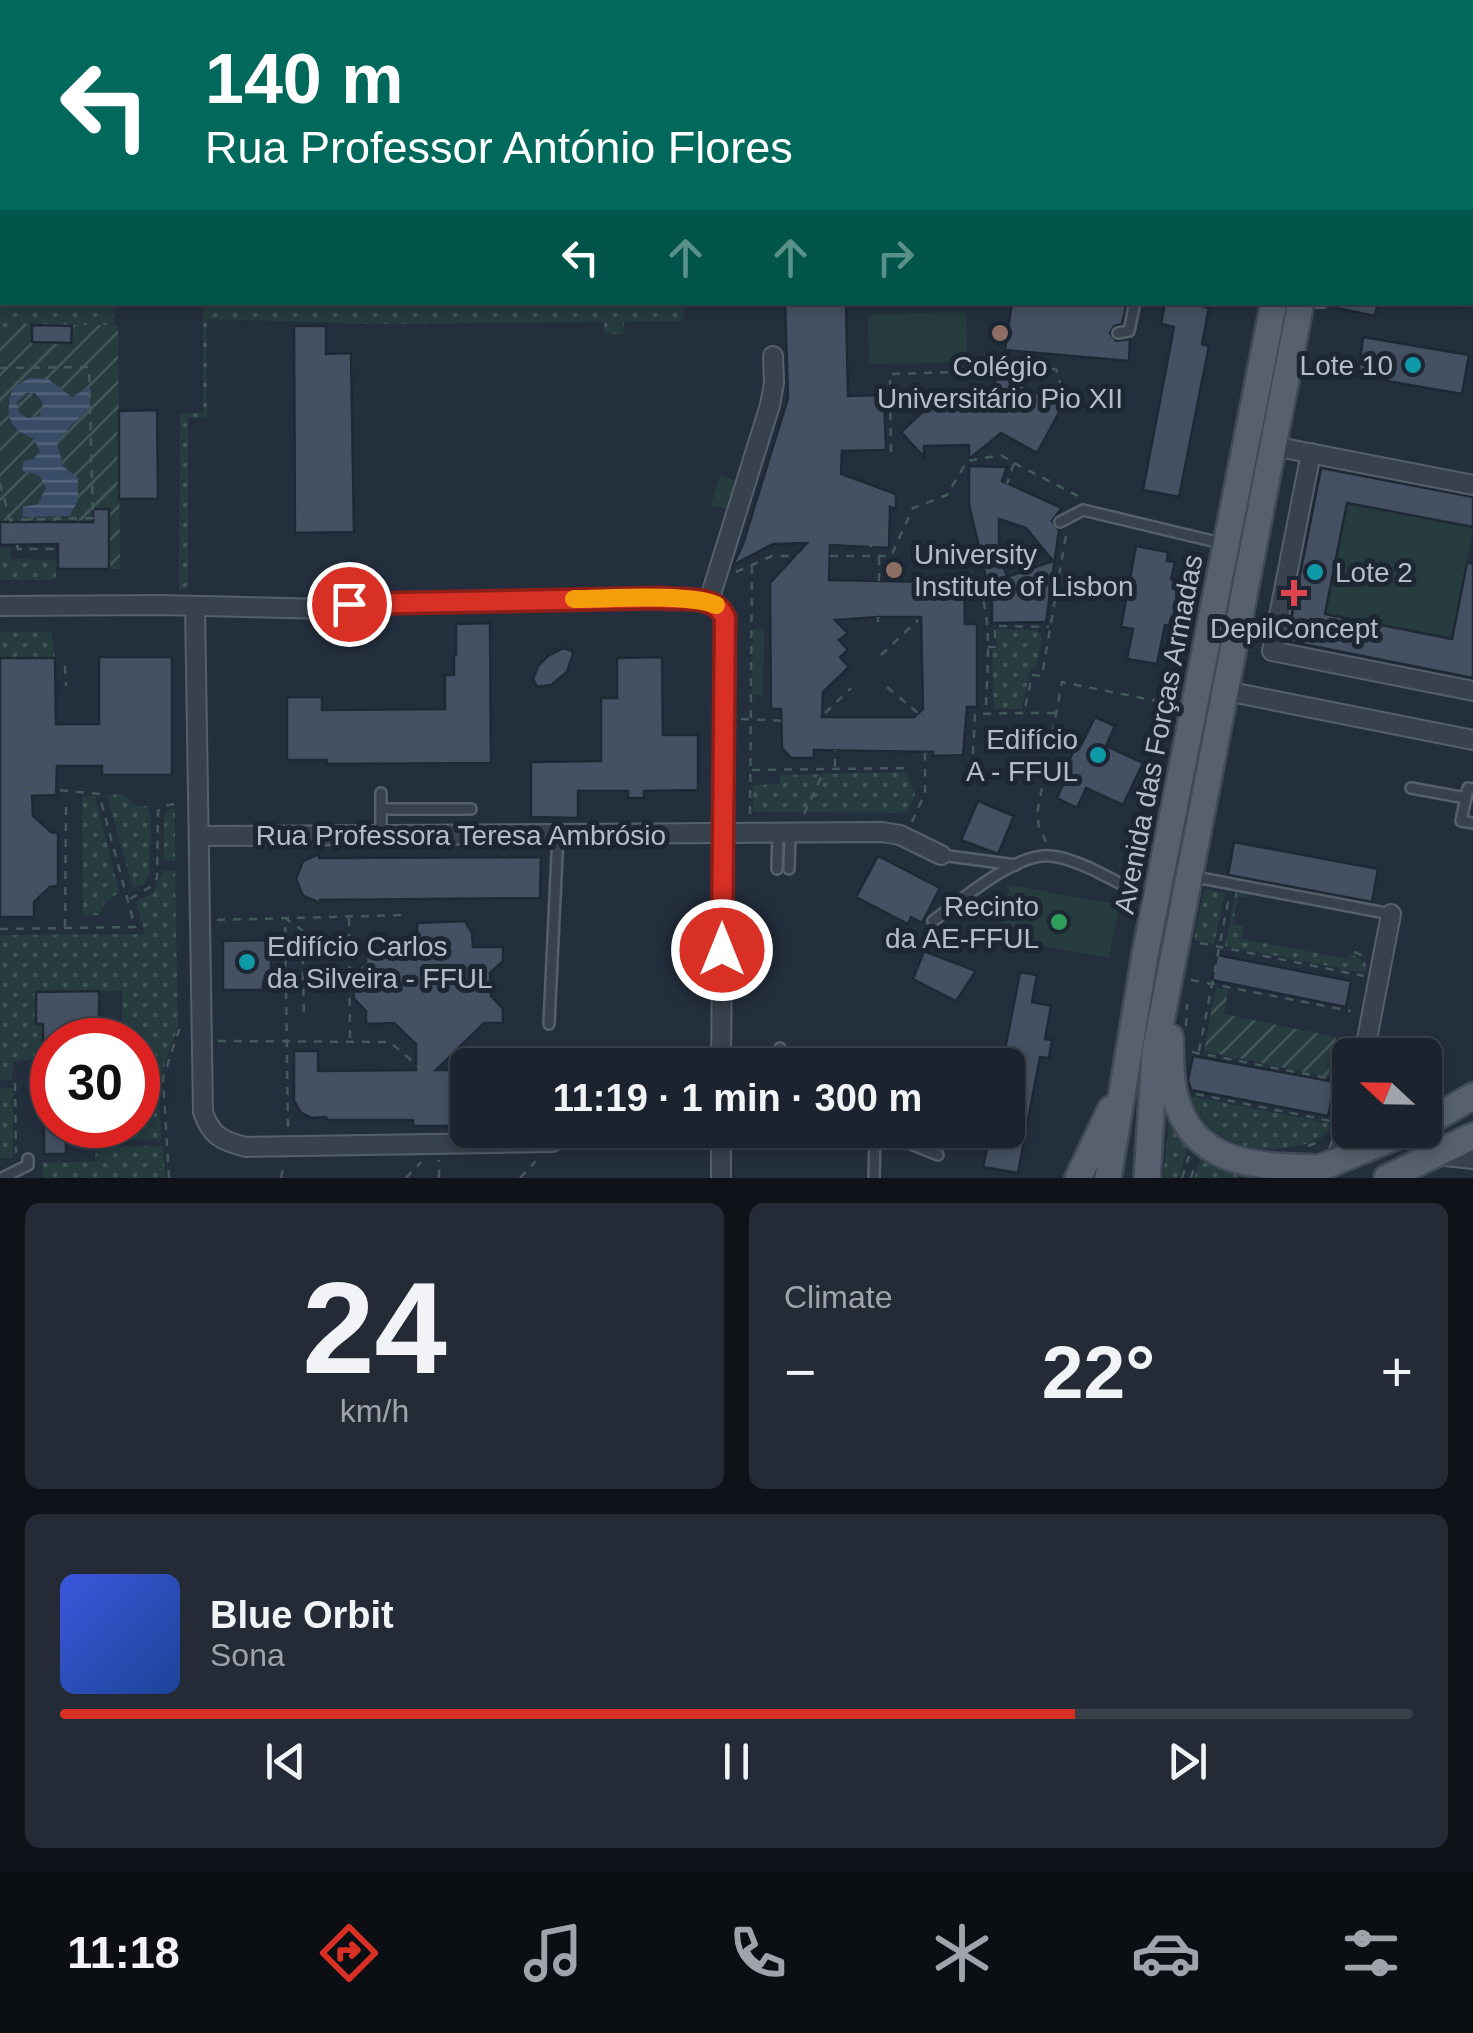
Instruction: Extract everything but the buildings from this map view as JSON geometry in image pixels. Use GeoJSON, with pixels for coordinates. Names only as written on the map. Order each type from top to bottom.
{"type":"FeatureCollection","features":[{"type":"Feature","properties":{"kind":"main road","name":"Avenida das Forças Armadas"},"geometry":{"type":"LineString","coordinates":[[1108,1178],[1156,902],[1273,305]]}},
{"type":"Feature","properties":{"kind":"main road","name":"Avenida das Forças Armadas"},"geometry":{"type":"LineString","coordinates":[[1148,1178],[1155,1052],[1180,990],[1188,875],[1300,305]]}},
{"type":"Feature","properties":{"kind":"main road"},"geometry":{"type":"LineString","coordinates":[[1180,990],[1174,1094],[1191,1130],[1206,1144],[1234,1161],[1318,1168],[1360,1148]]}},
{"type":"Feature","properties":{"kind":"main road"},"geometry":{"type":"LineString","coordinates":[[1078,1178],[1122,1086]]}},
{"type":"Feature","properties":{"kind":"main road"},"geometry":{"type":"LineString","coordinates":[[1442,1114],[1473,1096]]}},
{"type":"Feature","properties":{"kind":"main road"},"geometry":{"type":"LineString","coordinates":[[1387,1178],[1473,1136]]}},
{"type":"Feature","properties":{"kind":"street"},"geometry":{"type":"LineString","coordinates":[[709,602],[770,405],[773,356]]}},
{"type":"Feature","properties":{"kind":"street"},"geometry":{"type":"LineString","coordinates":[[1274,446],[1473,484]]}},
{"type":"Feature","properties":{"kind":"street"},"geometry":{"type":"LineString","coordinates":[[1310,453],[1272,652],[1473,691]]}},
{"type":"Feature","properties":{"kind":"street"},"geometry":{"type":"LineString","coordinates":[[0,606],[331,609],[354,604],[656,598],[709,602],[721,609],[725,616],[722,1048]]}},
{"type":"Feature","properties":{"kind":"street"},"geometry":{"type":"LineString","coordinates":[[196,606],[202,1112],[209,1130],[222,1140],[246,1147],[450,1144]]}},
{"type":"Feature","properties":{"kind":"street"},"geometry":{"type":"LineString","coordinates":[[1226,691],[1473,740]]}},
{"type":"Feature","properties":{"kind":"street","name":"Rua Professora Teresa Ambrósio"},"geometry":{"type":"LineString","coordinates":[[200,836],[882,832],[906,837]]}},
{"type":"Feature","properties":{"kind":"street"},"geometry":{"type":"LineString","coordinates":[[906,837],[942,855]]}},
{"type":"Feature","properties":{"kind":"street"},"geometry":{"type":"LineString","coordinates":[[1367,1038],[1391,914]]}},
{"type":"Feature","properties":{"kind":"street"},"geometry":{"type":"LineString","coordinates":[[1318,1168],[1332,1139]]}},
{"type":"Feature","properties":{"kind":"street"},"geometry":{"type":"LineString","coordinates":[[721,1148],[721,1178]]}},
{"type":"Feature","properties":{"kind":"street"},"geometry":{"type":"LineString","coordinates":[[1436,1155],[1473,1159]]}},
{"type":"Feature","properties":{"kind":"lane"},"geometry":{"type":"LineString","coordinates":[[1118,332],[1129,331],[1134,305]]}},
{"type":"Feature","properties":{"kind":"lane"},"geometry":{"type":"LineString","coordinates":[[1060,522],[1084,510],[1225,544]]}},
{"type":"Feature","properties":{"kind":"lane"},"geometry":{"type":"LineString","coordinates":[[1411,788],[1466,798]]}},
{"type":"Feature","properties":{"kind":"lane"},"geometry":{"type":"LineString","coordinates":[[1473,788],[1468,788],[1461,820],[1473,823]]}},
{"type":"Feature","properties":{"kind":"lane"},"geometry":{"type":"LineString","coordinates":[[381,793],[381,835]]}},
{"type":"Feature","properties":{"kind":"lane"},"geometry":{"type":"LineString","coordinates":[[381,810],[471,809]]}},
{"type":"Feature","properties":{"kind":"lane"},"geometry":{"type":"LineString","coordinates":[[777,869],[784,833]]}},
{"type":"Feature","properties":{"kind":"lane"},"geometry":{"type":"LineString","coordinates":[[784,833],[789,870]]}},
{"type":"Feature","properties":{"kind":"lane"},"geometry":{"type":"LineString","coordinates":[[549,1024],[558,834]]}},
{"type":"Feature","properties":{"kind":"lane"},"geometry":{"type":"LineString","coordinates":[[942,855],[1019,865]]}},
{"type":"Feature","properties":{"kind":"lane"},"geometry":{"type":"LineString","coordinates":[[933,921],[987,882],[1041,856],[1054,856],[1156,902]]}},
{"type":"Feature","properties":{"kind":"lane","name":"Avenida das Forças Armadas"},"geometry":{"type":"LineString","coordinates":[[1188,875],[1391,914]]}},
{"type":"Feature","properties":{"kind":"lane"},"geometry":{"type":"LineString","coordinates":[[874,1178],[875,1148]]}},
{"type":"Feature","properties":{"kind":"lane"},"geometry":{"type":"LineString","coordinates":[[921,1148],[938,1155]]}},
{"type":"Feature","properties":{"kind":"lane"},"geometry":{"type":"LineString","coordinates":[[2,1178],[28,1164],[28,1159]]}},
{"type":"Feature","properties":{"kind":"path"},"geometry":{"type":"LineString","coordinates":[[0,368],[89,368],[93,518],[11,520]]}},
{"type":"Feature","properties":{"kind":"path"},"geometry":{"type":"LineString","coordinates":[[891,452],[890,374],[1056,369],[1067,407]]}},
{"type":"Feature","properties":{"kind":"path"},"geometry":{"type":"LineString","coordinates":[[830,556],[891,556],[913,508],[947,495],[967,461],[1001,455],[1014,463],[1006,484]]}},
{"type":"Feature","properties":{"kind":"path"},"geometry":{"type":"LineString","coordinates":[[0,483],[18,548],[54,548]]}},
{"type":"Feature","properties":{"kind":"path"},"geometry":{"type":"LineString","coordinates":[[870,547],[890,525]]}},
{"type":"Feature","properties":{"kind":"path"},"geometry":{"type":"LineString","coordinates":[[749,834],[752,565],[772,556],[818,556]]}},
{"type":"Feature","properties":{"kind":"path"},"geometry":{"type":"LineString","coordinates":[[879,556],[879,581]]}},
{"type":"Feature","properties":{"kind":"path"},"geometry":{"type":"LineString","coordinates":[[960,560],[979,582],[985,608],[986,714]]}},
{"type":"Feature","properties":{"kind":"path"},"geometry":{"type":"LineString","coordinates":[[972,770],[975,714],[1024,713],[1032,675],[1042,676],[1059,577]]}},
{"type":"Feature","properties":{"kind":"path"},"geometry":{"type":"LineString","coordinates":[[882,655],[918,620]]}},
{"type":"Feature","properties":{"kind":"path"},"geometry":{"type":"LineString","coordinates":[[986,647],[995,646],[995,626],[1050,627]]}},
{"type":"Feature","properties":{"kind":"path"},"geometry":{"type":"LineString","coordinates":[[65,666],[66,686]]}},
{"type":"Feature","properties":{"kind":"path"},"geometry":{"type":"LineString","coordinates":[[1054,856],[1038,827],[1037,814],[1062,682],[1178,705]]}},
{"type":"Feature","properties":{"kind":"path"},"geometry":{"type":"LineString","coordinates":[[887,687],[918,713]]}},
{"type":"Feature","properties":{"kind":"path"},"geometry":{"type":"LineString","coordinates":[[825,713],[851,688]]}},
{"type":"Feature","properties":{"kind":"path"},"geometry":{"type":"LineString","coordinates":[[1030,713],[1056,713]]}},
{"type":"Feature","properties":{"kind":"path"},"geometry":{"type":"LineString","coordinates":[[725,719],[790,721]]}},
{"type":"Feature","properties":{"kind":"path"},"geometry":{"type":"LineString","coordinates":[[835,750],[835,769]]}},
{"type":"Feature","properties":{"kind":"path"},"geometry":{"type":"LineString","coordinates":[[906,837],[925,793],[924,752]]}},
{"type":"Feature","properties":{"kind":"path"},"geometry":{"type":"LineString","coordinates":[[750,770],[906,768]]}},
{"type":"Feature","properties":{"kind":"path"},"geometry":{"type":"LineString","coordinates":[[804,816],[824,769]]}},
{"type":"Feature","properties":{"kind":"path"},"geometry":{"type":"LineString","coordinates":[[0,929],[136,927],[99,794],[24,787]]}},
{"type":"Feature","properties":{"kind":"path"},"geometry":{"type":"LineString","coordinates":[[128,900],[157,878],[158,811],[170,804],[200,801]]}},
{"type":"Feature","properties":{"kind":"path"},"geometry":{"type":"LineString","coordinates":[[65,928],[66,807]]}},
{"type":"Feature","properties":{"kind":"path"},"geometry":{"type":"LineString","coordinates":[[1199,1053],[1231,890]]}},
{"type":"Feature","properties":{"kind":"path"},"geometry":{"type":"LineString","coordinates":[[201,920],[404,915]]}},
{"type":"Feature","properties":{"kind":"path"},"geometry":{"type":"LineString","coordinates":[[349,916],[350,1042]]}},
{"type":"Feature","properties":{"kind":"path"},"geometry":{"type":"LineString","coordinates":[[285,918],[302,930],[304,1018]]}},
{"type":"Feature","properties":{"kind":"path"},"geometry":{"type":"LineString","coordinates":[[280,1178],[288,1146],[285,918]]}},
{"type":"Feature","properties":{"kind":"path"},"geometry":{"type":"LineString","coordinates":[[1194,942],[1366,976],[1369,967]]}},
{"type":"Feature","properties":{"kind":"path"},"geometry":{"type":"LineString","coordinates":[[1354,952],[1366,956],[1368,961]]}},
{"type":"Feature","properties":{"kind":"path"},"geometry":{"type":"LineString","coordinates":[[1186,1033],[1180,990],[1211,984],[1351,1011]]}},
{"type":"Feature","properties":{"kind":"path"},"geometry":{"type":"LineString","coordinates":[[168,1178],[163,1078],[180,1027],[202,1034],[287,1041],[390,1042],[426,1073]]}},
{"type":"Feature","properties":{"kind":"path"},"geometry":{"type":"LineString","coordinates":[[1186,1050],[1332,1080]]}},
{"type":"Feature","properties":{"kind":"path"},"geometry":{"type":"LineString","coordinates":[[15,1083],[16,1160]]}},
{"type":"Feature","properties":{"kind":"path"},"geometry":{"type":"LineString","coordinates":[[1186,1092],[1332,1121]]}},
{"type":"Feature","properties":{"kind":"path"},"geometry":{"type":"LineString","coordinates":[[1294,1149],[1322,1142],[1328,1134]]}},
{"type":"Feature","properties":{"kind":"path"},"geometry":{"type":"LineString","coordinates":[[1182,1178],[1192,1145]]}},
{"type":"Feature","properties":{"kind":"green space"},"geometry":{"type":"Polygon","coordinates":[[[0,305],[113,305],[114,325],[0,328],[0,305]]]}},
{"type":"Feature","properties":{"kind":"green space"},"geometry":{"type":"Polygon","coordinates":[[[203,305],[685,305],[683,321],[624,322],[623,334],[605,334],[604,322],[378,324],[207,319],[207,418],[188,418],[188,588],[179,591],[180,414],[203,413],[203,305]]]}},
{"type":"Feature","properties":{"kind":"green space"},"geometry":{"type":"Polygon","coordinates":[[[966,312],[967,362],[869,364],[868,314],[966,312]]]}},
{"type":"Feature","properties":{"kind":"green space"},"geometry":{"type":"Polygon","coordinates":[[[118,325],[120,569],[109,569],[109,509],[93,521],[2,522],[0,517],[0,328],[118,325]]]}},
{"type":"Feature","properties":{"kind":"green space"},"geometry":{"type":"Polygon","coordinates":[[[720,475],[738,481],[729,510],[711,505],[720,475]]]}},
{"type":"Feature","properties":{"kind":"green space"},"geometry":{"type":"Polygon","coordinates":[[[1347,503],[1473,527],[1452,639],[1325,614],[1347,503]]]}},
{"type":"Feature","properties":{"kind":"green space"},"geometry":{"type":"Polygon","coordinates":[[[0,547],[9,547],[12,559],[58,560],[55,580],[0,580],[0,547]]]}},
{"type":"Feature","properties":{"kind":"green space"},"geometry":{"type":"Polygon","coordinates":[[[753,629],[764,629],[763,695],[752,695],[753,629]]]}},
{"type":"Feature","properties":{"kind":"green space"},"geometry":{"type":"Polygon","coordinates":[[[997,629],[1037,630],[1042,638],[1036,669],[1030,669],[1022,709],[994,709],[992,650],[997,649],[997,629]]]}},
{"type":"Feature","properties":{"kind":"green space"},"geometry":{"type":"Polygon","coordinates":[[[0,632],[51,632],[55,658],[0,658],[0,632]]]}},
{"type":"Feature","properties":{"kind":"green space"},"geometry":{"type":"Polygon","coordinates":[[[906,772],[915,795],[906,813],[753,812],[753,785],[780,784],[780,775],[906,772]]]}},
{"type":"Feature","properties":{"kind":"green space"},"geometry":{"type":"Polygon","coordinates":[[[123,794],[136,806],[147,806],[151,816],[149,876],[144,884],[133,889],[107,795],[123,794]]]}},
{"type":"Feature","properties":{"kind":"green space"},"geometry":{"type":"Polygon","coordinates":[[[82,796],[95,796],[119,892],[104,904],[99,915],[83,916],[82,796]]]}},
{"type":"Feature","properties":{"kind":"green space"},"geometry":{"type":"Polygon","coordinates":[[[175,808],[175,861],[164,861],[164,816],[175,808]]]}},
{"type":"Feature","properties":{"kind":"green space"},"geometry":{"type":"Polygon","coordinates":[[[175,870],[178,1026],[160,1078],[160,1018],[122,1018],[122,991],[36,992],[36,1018],[30,1018],[30,1060],[13,1061],[12,1080],[0,1080],[0,935],[145,934],[136,902],[153,893],[163,871],[175,870]]]}},
{"type":"Feature","properties":{"kind":"green space","name":"Recinto da AE-FFUL"},"geometry":{"type":"Polygon","coordinates":[[[1010,885],[1119,905],[1109,958],[1000,938],[1010,885]]]}},
{"type":"Feature","properties":{"kind":"green space"},"geometry":{"type":"Polygon","coordinates":[[[1204,889],[1225,893],[1214,944],[1194,940],[1204,889]]]}},
{"type":"Feature","properties":{"kind":"green space"},"geometry":{"type":"Polygon","coordinates":[[[1236,890],[1250,893],[1249,898],[1238,896],[1233,924],[1243,926],[1242,939],[1348,959],[1350,953],[1366,963],[1365,973],[1225,946],[1236,890]]]}},
{"type":"Feature","properties":{"kind":"green space"},"geometry":{"type":"Polygon","coordinates":[[[1216,987],[1228,990],[1224,1014],[1336,1037],[1332,1038],[1328,1077],[1204,1051],[1216,987]]]}},
{"type":"Feature","properties":{"kind":"green space"},"geometry":{"type":"Polygon","coordinates":[[[0,1088],[13,1088],[13,1158],[0,1158],[0,1088]]]}},
{"type":"Feature","properties":{"kind":"green space"},"geometry":{"type":"Polygon","coordinates":[[[1189,1096],[1332,1125],[1323,1136],[1306,1144],[1267,1149],[1235,1143],[1208,1125],[1189,1096]]]}},
{"type":"Feature","properties":{"kind":"green space"},"geometry":{"type":"Polygon","coordinates":[[[1170,1116],[1189,1140],[1179,1178],[1163,1178],[1170,1116]]]}},
{"type":"Feature","properties":{"kind":"green space"},"geometry":{"type":"Polygon","coordinates":[[[160,1146],[165,1178],[43,1178],[43,1163],[95,1161],[96,1148],[160,1146]]]}},
{"type":"Feature","properties":{"kind":"green space"},"geometry":{"type":"Polygon","coordinates":[[[1203,1152],[1265,1177],[1266,1178],[1194,1178],[1203,1152]]]}},
{"type":"Feature","properties":{"kind":"water"},"geometry":{"type":"Polygon","coordinates":[[[30,378],[48,379],[72,397],[90,386],[90,410],[72,424],[57,444],[63,466],[78,478],[78,501],[69,516],[23,517],[23,507],[38,504],[46,488],[39,475],[23,471],[23,461],[34,459],[40,451],[34,439],[18,430],[10,419],[13,387],[30,378]],[[26,393],[17,402],[24,416],[40,415],[43,403],[35,393],[26,393]]]}},
{"type":"Feature","properties":{"kind":"slow traffic"},"geometry":{"type":"LineString","coordinates":[[574,599],[660,598],[703,600],[716,605]]}},
{"type":"Feature","properties":{"kind":"place","name":"Colégio Universitário Pio XII"},"geometry":{"type":"Point","coordinates":[1000,333]}},
{"type":"Feature","properties":{"kind":"place","name":"Lote 10"},"geometry":{"type":"Point","coordinates":[1413,365]}},
{"type":"Feature","properties":{"kind":"place","name":"University Institute of Lisbon"},"geometry":{"type":"Point","coordinates":[894,570]}},
{"type":"Feature","properties":{"kind":"place","name":"Lote 2"},"geometry":{"type":"Point","coordinates":[1315,572]}},
{"type":"Feature","properties":{"kind":"place","name":"DepilConcept"},"geometry":{"type":"Point","coordinates":[1294,593]}},
{"type":"Feature","properties":{"kind":"place","name":"Edifício A - FFUL"},"geometry":{"type":"Point","coordinates":[1098,755]}},
{"type":"Feature","properties":{"kind":"place","name":"Recinto da AE-FFUL"},"geometry":{"type":"Point","coordinates":[1059,922]}},
{"type":"Feature","properties":{"kind":"place","name":"Edifício Carlos da Silveira - FFUL"},"geometry":{"type":"Point","coordinates":[247,962]}},
{"type":"Feature","properties":{"kind":"route"},"geometry":{"type":"LineString","coordinates":[[349,604],[660,598],[709,602],[721,609],[725,618],[722,950]]}}]}
